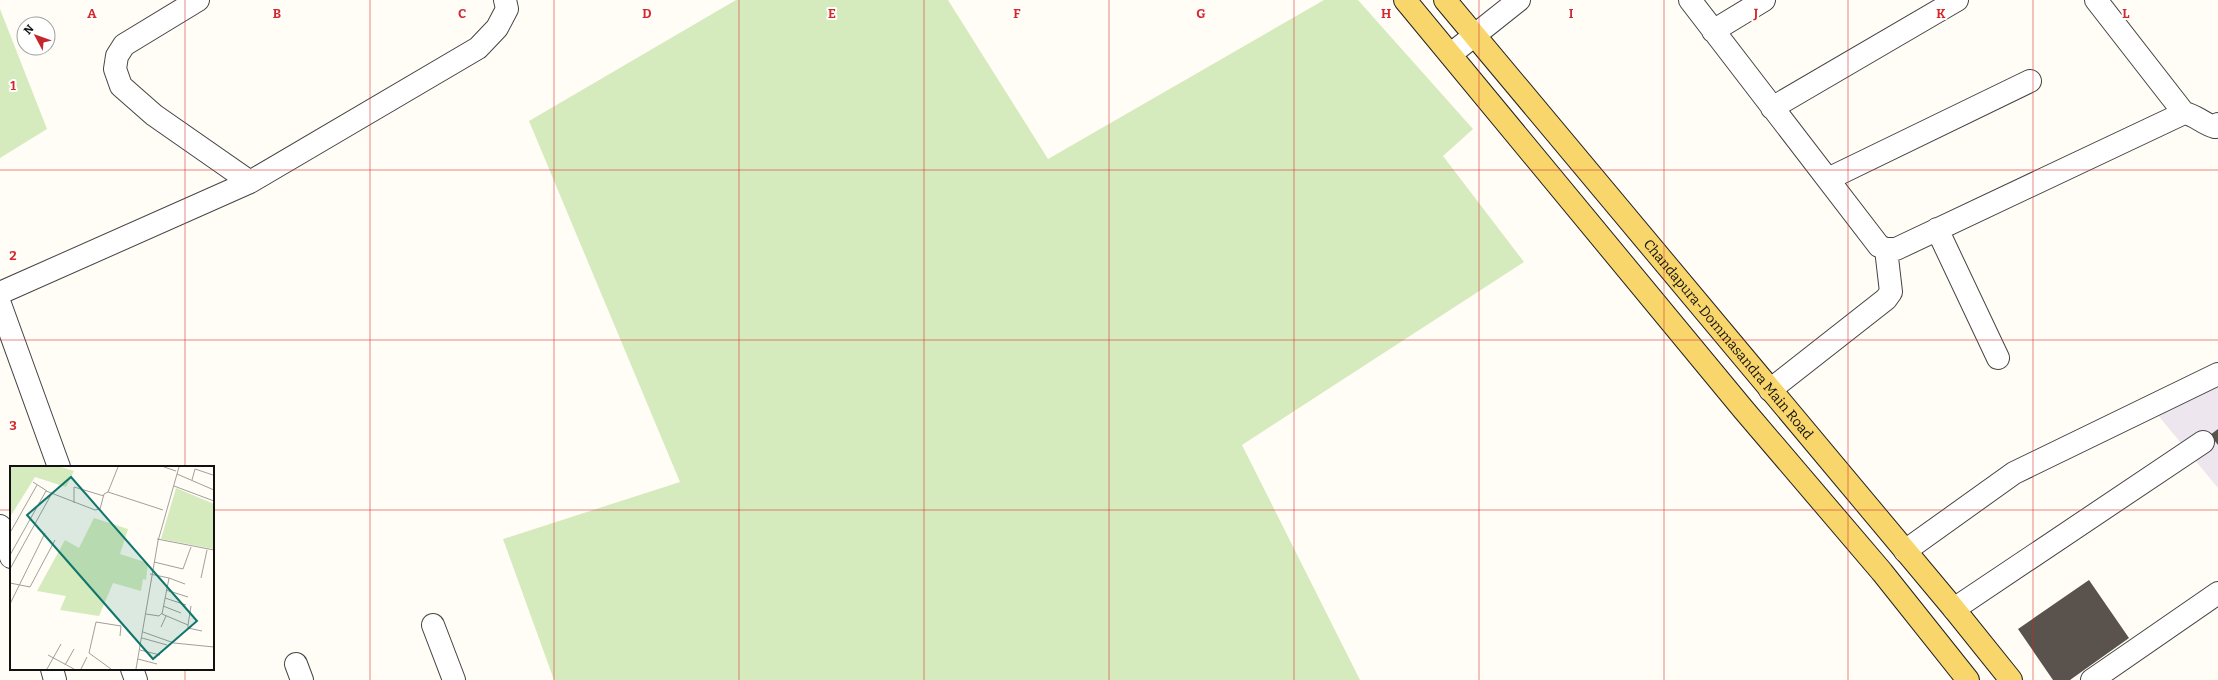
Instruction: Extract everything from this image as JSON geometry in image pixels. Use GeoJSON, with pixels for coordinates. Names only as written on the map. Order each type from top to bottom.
{"type":"FeatureCollection","features":[{"type":"Feature","properties":{"kind":"main road"},"geometry":{"type":"LineString","coordinates":[[1405,0],[1738,403],[1882,572],[1968,680]]}},
{"type":"Feature","properties":{"kind":"main road","name":"Chandapura-Dommasandra Main Road"},"geometry":{"type":"LineString","coordinates":[[1445,0],[1954,609],[2011,680]]}},
{"type":"Feature","properties":{"kind":"street"},"geometry":{"type":"LineString","coordinates":[[198,0],[124,45],[117,56],[115,69],[121,86],[154,115],[250,182]]}},
{"type":"Feature","properties":{"kind":"street"},"geometry":{"type":"LineString","coordinates":[[0,293],[250,182],[478,48],[497,28],[507,10],[505,0]]}},
{"type":"Feature","properties":{"kind":"street"},"geometry":{"type":"LineString","coordinates":[[1451,54],[1519,0]]}},
{"type":"Feature","properties":{"kind":"street"},"geometry":{"type":"LineString","coordinates":[[1690,0],[1879,246],[1886,249],[1896,249],[2184,113],[2191,114],[2207,125],[2215,126],[2218,124]]}},
{"type":"Feature","properties":{"kind":"street"},"geometry":{"type":"LineString","coordinates":[[1713,31],[1764,0]]}},
{"type":"Feature","properties":{"kind":"street"},"geometry":{"type":"LineString","coordinates":[[1772,108],[1957,0]]}},
{"type":"Feature","properties":{"kind":"street"},"geometry":{"type":"LineString","coordinates":[[2096,0],[2184,113]]}},
{"type":"Feature","properties":{"kind":"street"},"geometry":{"type":"LineString","coordinates":[[1828,179],[2030,81]]}},
{"type":"Feature","properties":{"kind":"street"},"geometry":{"type":"LineString","coordinates":[[1937,229],[1998,358]]}},
{"type":"Feature","properties":{"kind":"street"},"geometry":{"type":"LineString","coordinates":[[1770,390],[1886,299],[1891,292],[1886,249]]}},
{"type":"Feature","properties":{"kind":"street"},"geometry":{"type":"LineString","coordinates":[[0,304],[59,466]]}},
{"type":"Feature","properties":{"kind":"street"},"geometry":{"type":"LineString","coordinates":[[1905,551],[2014,473],[2218,374]]}},
{"type":"Feature","properties":{"kind":"street"},"geometry":{"type":"LineString","coordinates":[[1954,609],[2203,442]]}},
{"type":"Feature","properties":{"kind":"street"},"geometry":{"type":"LineString","coordinates":[[0,526],[10,553]]}},
{"type":"Feature","properties":{"kind":"street"},"geometry":{"type":"LineString","coordinates":[[2092,680],[2218,592]]}},
{"type":"Feature","properties":{"kind":"street"},"geometry":{"type":"LineString","coordinates":[[433,625],[454,680]]}},
{"type":"Feature","properties":{"kind":"street"},"geometry":{"type":"LineString","coordinates":[[52,670],[56,680]]}},
{"type":"Feature","properties":{"kind":"street"},"geometry":{"type":"LineString","coordinates":[[132,670],[136,680]]}},
{"type":"Feature","properties":{"kind":"shaded area"},"geometry":{"type":"Polygon","coordinates":[[[2218,381],[2218,488],[2157,414],[2218,381]]]}},
{"type":"Feature","properties":{"kind":"green space"},"geometry":{"type":"Polygon","coordinates":[[[736,0],[948,0],[1048,159],[1324,0],[1358,0],[1473,129],[1443,156],[1524,262],[1242,445],[1360,680],[554,680],[503,539],[680,482],[529,121],[736,0]]]}},
{"type":"Feature","properties":{"kind":"green space"},"geometry":{"type":"Polygon","coordinates":[[[0,9],[16,50],[16,56],[18,56],[47,129],[0,158],[0,9]]]}},
{"type":"Feature","properties":{"kind":"building"},"geometry":{"type":"Polygon","coordinates":[[[2218,429],[2218,445],[2210,435],[2218,429]]]}},
{"type":"Feature","properties":{"kind":"building"},"geometry":{"type":"Polygon","coordinates":[[[2089,580],[2129,638],[2070,680],[2053,680],[2018,629],[2089,580]]]}}]}
